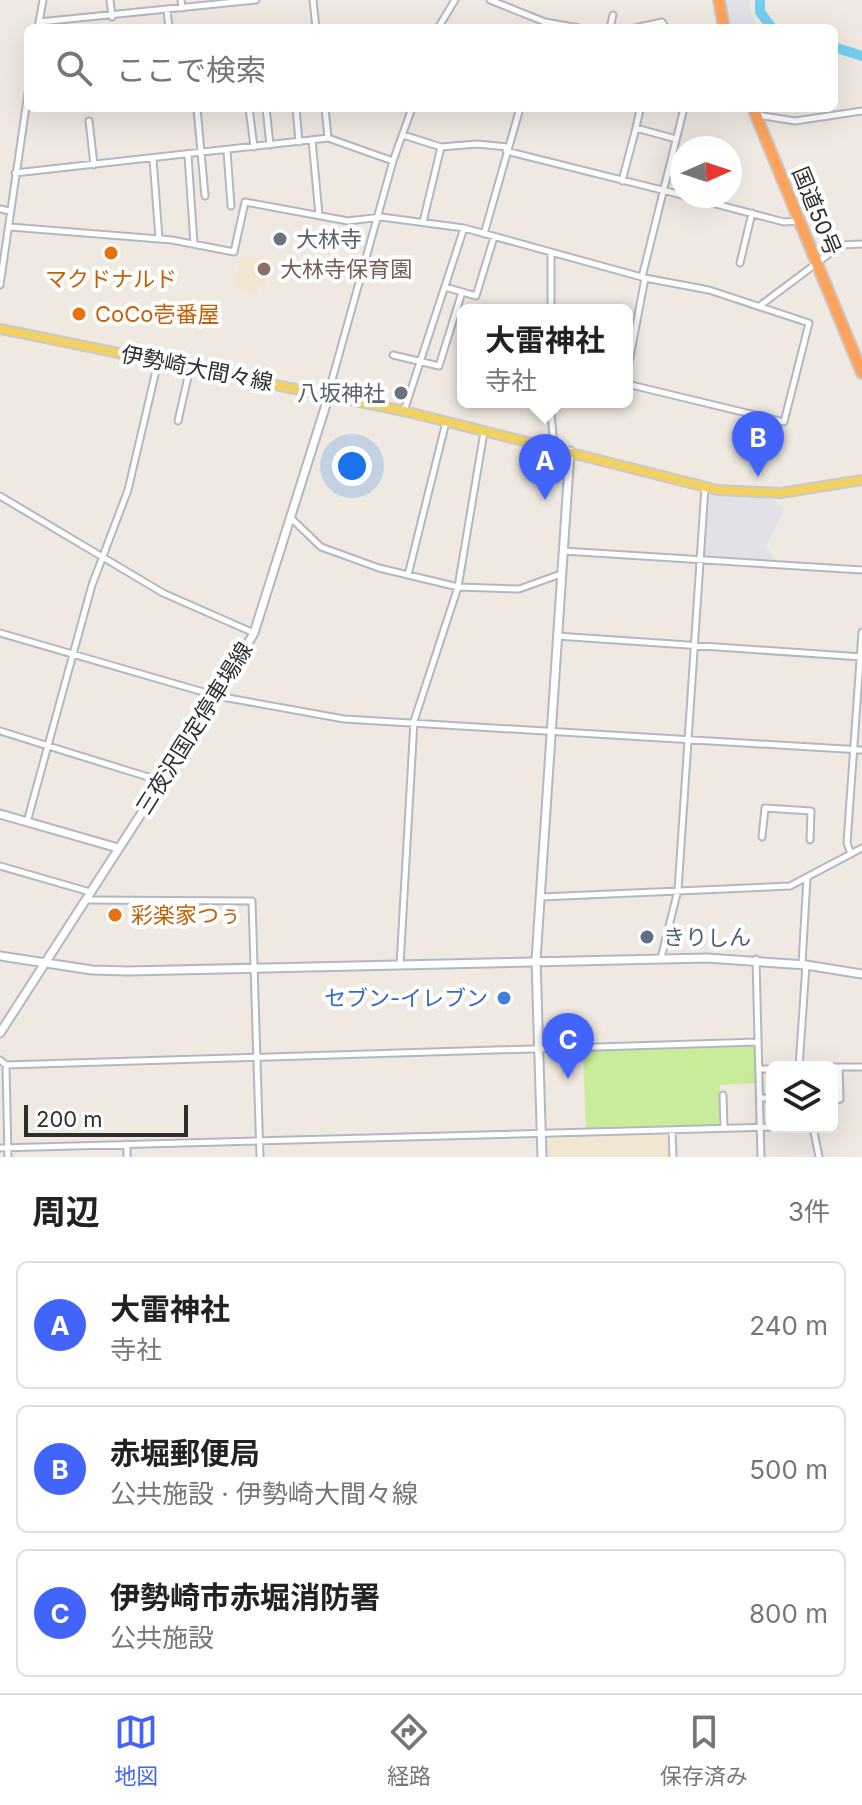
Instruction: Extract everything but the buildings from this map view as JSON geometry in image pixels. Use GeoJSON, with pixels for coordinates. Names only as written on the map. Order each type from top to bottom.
{"type":"FeatureCollection","features":[{"type":"Feature","properties":{"kind":"highway"},"geometry":{"type":"LineString","coordinates":[[719,0],[723,24]]}},
{"type":"Feature","properties":{"kind":"highway","name":"国道50号"},"geometry":{"type":"LineString","coordinates":[[754,112],[862,373]]}},
{"type":"Feature","properties":{"kind":"main road","name":"伊勢崎大間々線"},"geometry":{"type":"LineString","coordinates":[[0,329],[404,411],[705,487],[747,494],[781,493],[862,480]]}},
{"type":"Feature","properties":{"kind":"street"},"geometry":{"type":"LineString","coordinates":[[39,24],[43,0]]}},
{"type":"Feature","properties":{"kind":"street"},"geometry":{"type":"LineString","coordinates":[[110,0],[112,17]]}},
{"type":"Feature","properties":{"kind":"street"},"geometry":{"type":"LineString","coordinates":[[181,0],[182,8]]}},
{"type":"Feature","properties":{"kind":"street"},"geometry":{"type":"LineString","coordinates":[[48,24],[212,2],[256,0]]}},
{"type":"Feature","properties":{"kind":"street"},"geometry":{"type":"LineString","coordinates":[[313,0],[316,24]]}},
{"type":"Feature","properties":{"kind":"street"},"geometry":{"type":"LineString","coordinates":[[440,24],[455,0]]}},
{"type":"Feature","properties":{"kind":"street"},"geometry":{"type":"LineString","coordinates":[[490,0],[550,24]]}},
{"type":"Feature","properties":{"kind":"street"},"geometry":{"type":"LineString","coordinates":[[167,10],[169,24]]}},
{"type":"Feature","properties":{"kind":"street"},"geometry":{"type":"LineString","coordinates":[[611,24],[613,15]]}},
{"type":"Feature","properties":{"kind":"street"},"geometry":{"type":"LineString","coordinates":[[754,112],[801,121],[862,111]]}},
{"type":"Feature","properties":{"kind":"street"},"geometry":{"type":"LineString","coordinates":[[0,285],[25,112]]}},
{"type":"Feature","properties":{"kind":"street"},"geometry":{"type":"LineString","coordinates":[[197,112],[205,196]]}},
{"type":"Feature","properties":{"kind":"street"},"geometry":{"type":"LineString","coordinates":[[250,112],[254,147]]}},
{"type":"Feature","properties":{"kind":"street"},"geometry":{"type":"LineString","coordinates":[[266,112],[270,145]]}},
{"type":"Feature","properties":{"kind":"street"},"geometry":{"type":"LineString","coordinates":[[296,112],[299,142]]}},
{"type":"Feature","properties":{"kind":"street"},"geometry":{"type":"LineString","coordinates":[[325,112],[328,138]]}},
{"type":"Feature","properties":{"kind":"street"},"geometry":{"type":"LineString","coordinates":[[329,395],[393,161],[411,112]]}},
{"type":"Feature","properties":{"kind":"street"},"geometry":{"type":"LineString","coordinates":[[484,234],[519,112]]}},
{"type":"Feature","properties":{"kind":"street"},"geometry":{"type":"LineString","coordinates":[[622,181],[639,112]]}},
{"type":"Feature","properties":{"kind":"street"},"geometry":{"type":"LineString","coordinates":[[677,136],[683,112]]}},
{"type":"Feature","properties":{"kind":"street"},"geometry":{"type":"LineString","coordinates":[[89,121],[94,165]]}},
{"type":"Feature","properties":{"kind":"street"},"geometry":{"type":"LineString","coordinates":[[636,128],[670,137]]}},
{"type":"Feature","properties":{"kind":"street"},"geometry":{"type":"LineString","coordinates":[[403,135],[441,147],[477,144],[507,149],[670,193]]}},
{"type":"Feature","properties":{"kind":"street"},"geometry":{"type":"LineString","coordinates":[[15,173],[328,138],[393,161]]}},
{"type":"Feature","properties":{"kind":"street"},"geometry":{"type":"LineString","coordinates":[[312,140],[319,215]]}},
{"type":"Feature","properties":{"kind":"street"},"geometry":{"type":"LineString","coordinates":[[423,222],[441,147]]}},
{"type":"Feature","properties":{"kind":"street"},"geometry":{"type":"LineString","coordinates":[[227,151],[231,206]]}},
{"type":"Feature","properties":{"kind":"street"},"geometry":{"type":"LineString","coordinates":[[188,155],[194,244]]}},
{"type":"Feature","properties":{"kind":"street"},"geometry":{"type":"LineString","coordinates":[[153,159],[159,239]]}},
{"type":"Feature","properties":{"kind":"street"},"geometry":{"type":"LineString","coordinates":[[633,337],[643,278],[670,163]]}},
{"type":"Feature","properties":{"kind":"street"},"geometry":{"type":"LineString","coordinates":[[10,227],[159,239],[234,252],[245,202],[348,221],[378,217],[423,222],[464,228],[643,278],[698,287],[809,323],[784,422],[633,385]]}},
{"type":"Feature","properties":{"kind":"street"},"geometry":{"type":"LineString","coordinates":[[732,208],[784,222],[800,221]]}},
{"type":"Feature","properties":{"kind":"street"},"geometry":{"type":"LineString","coordinates":[[0,209],[10,211]]}},
{"type":"Feature","properties":{"kind":"street"},"geometry":{"type":"LineString","coordinates":[[740,263],[752,213]]}},
{"type":"Feature","properties":{"kind":"street"},"geometry":{"type":"LineString","coordinates":[[404,411],[464,228]]}},
{"type":"Feature","properties":{"kind":"street"},"geometry":{"type":"LineString","coordinates":[[444,287],[476,296],[494,237]]}},
{"type":"Feature","properties":{"kind":"street"},"geometry":{"type":"LineString","coordinates":[[761,305],[841,245],[862,244]]}},
{"type":"Feature","properties":{"kind":"street"},"geometry":{"type":"LineString","coordinates":[[551,253],[551,304]]}},
{"type":"Feature","properties":{"kind":"street"},"geometry":{"type":"LineString","coordinates":[[458,304],[462,292]]}},
{"type":"Feature","properties":{"kind":"street"},"geometry":{"type":"LineString","coordinates":[[393,355],[439,366],[457,308]]}},
{"type":"Feature","properties":{"kind":"street"},"geometry":{"type":"LineString","coordinates":[[27,822],[102,558],[125,501],[159,361]]}},
{"type":"Feature","properties":{"kind":"street"},"geometry":{"type":"LineString","coordinates":[[178,421],[190,367]]}},
{"type":"Feature","properties":{"kind":"street","name":"三夜沢国定停車場線"},"geometry":{"type":"LineString","coordinates":[[0,1033],[217,696],[254,633],[329,395]]}},
{"type":"Feature","properties":{"kind":"street"},"geometry":{"type":"LineString","coordinates":[[551,408],[554,447]]}},
{"type":"Feature","properties":{"kind":"street"},"geometry":{"type":"LineString","coordinates":[[408,575],[446,422]]}},
{"type":"Feature","properties":{"kind":"street"},"geometry":{"type":"LineString","coordinates":[[400,965],[414,721],[458,587],[485,431]]}},
{"type":"Feature","properties":{"kind":"street"},"geometry":{"type":"LineString","coordinates":[[542,1157],[536,960],[570,451]]}},
{"type":"Feature","properties":{"kind":"street"},"geometry":{"type":"LineString","coordinates":[[661,958],[678,890],[705,487]]}},
{"type":"Feature","properties":{"kind":"street"},"geometry":{"type":"LineString","coordinates":[[0,496],[180,601],[254,633]]}},
{"type":"Feature","properties":{"kind":"street"},"geometry":{"type":"LineString","coordinates":[[291,518],[321,547],[408,575],[458,587],[519,589],[561,574]]}},
{"type":"Feature","properties":{"kind":"street"},"geometry":{"type":"LineString","coordinates":[[563,551],[862,570]]}},
{"type":"Feature","properties":{"kind":"street"},"geometry":{"type":"LineString","coordinates":[[851,854],[847,843],[862,632]]}},
{"type":"Feature","properties":{"kind":"street"},"geometry":{"type":"LineString","coordinates":[[0,633],[217,696],[344,719],[862,750]]}},
{"type":"Feature","properties":{"kind":"street"},"geometry":{"type":"LineString","coordinates":[[557,636],[861,657]]}},
{"type":"Feature","properties":{"kind":"street"},"geometry":{"type":"LineString","coordinates":[[0,731],[161,781]]}},
{"type":"Feature","properties":{"kind":"street"},"geometry":{"type":"LineString","coordinates":[[762,837],[765,808],[811,811],[810,840]]}},
{"type":"Feature","properties":{"kind":"street"},"geometry":{"type":"LineString","coordinates":[[0,814],[118,848]]}},
{"type":"Feature","properties":{"kind":"street"},"geometry":{"type":"LineString","coordinates":[[541,897],[790,886],[862,848]]}},
{"type":"Feature","properties":{"kind":"street"},"geometry":{"type":"LineString","coordinates":[[0,866],[90,892]]}},
{"type":"Feature","properties":{"kind":"street"},"geometry":{"type":"LineString","coordinates":[[799,1061],[807,878]]}},
{"type":"Feature","properties":{"kind":"street"},"geometry":{"type":"LineString","coordinates":[[85,900],[252,901],[260,1157]]}},
{"type":"Feature","properties":{"kind":"street"},"geometry":{"type":"LineString","coordinates":[[0,956],[45,964],[128,971],[536,960],[756,959],[862,974]]}},
{"type":"Feature","properties":{"kind":"street"},"geometry":{"type":"LineString","coordinates":[[756,959],[761,1157]]}},
{"type":"Feature","properties":{"kind":"street"},"geometry":{"type":"LineString","coordinates":[[0,1060],[6,1065],[758,1042]]}},
{"type":"Feature","properties":{"kind":"street"},"geometry":{"type":"LineString","coordinates":[[6,1065],[8,1157]]}},
{"type":"Feature","properties":{"kind":"street"},"geometry":{"type":"LineString","coordinates":[[838,1067],[862,1067]]}},
{"type":"Feature","properties":{"kind":"street"},"geometry":{"type":"LineString","coordinates":[[759,1069],[766,1069]]}},
{"type":"Feature","properties":{"kind":"street"},"geometry":{"type":"LineString","coordinates":[[723,1095],[724,1128]]}},
{"type":"Feature","properties":{"kind":"street"},"geometry":{"type":"LineString","coordinates":[[760,1098],[766,1098]]}},
{"type":"Feature","properties":{"kind":"street"},"geometry":{"type":"LineString","coordinates":[[0,1148],[766,1127]]}},
{"type":"Feature","properties":{"kind":"street"},"geometry":{"type":"LineString","coordinates":[[672,1130],[673,1157]]}},
{"type":"Feature","properties":{"kind":"street"},"geometry":{"type":"LineString","coordinates":[[814,1133],[819,1157]]}},
{"type":"Feature","properties":{"kind":"street"},"geometry":{"type":"LineString","coordinates":[[127,1144],[127,1157]]}},
{"type":"Feature","properties":{"kind":"shaded area"},"geometry":{"type":"Polygon","coordinates":[[[723,0],[750,0],[751,14],[757,24],[728,24],[723,0]]]}},
{"type":"Feature","properties":{"kind":"shaded area"},"geometry":{"type":"Polygon","coordinates":[[[241,256],[272,262],[266,286],[259,287],[258,294],[234,289],[241,256]]]}},
{"type":"Feature","properties":{"kind":"shaded area"},"geometry":{"type":"Polygon","coordinates":[[[711,492],[770,498],[785,508],[766,546],[777,563],[704,558],[706,495],[711,492]]]}},
{"type":"Feature","properties":{"kind":"shaded area"},"geometry":{"type":"Polygon","coordinates":[[[666,1135],[669,1157],[547,1157],[549,1138],[666,1135]]]}},
{"type":"Feature","properties":{"kind":"green space"},"geometry":{"type":"Polygon","coordinates":[[[753,1045],[756,1050],[757,1083],[720,1085],[719,1125],[586,1130],[583,1050],[753,1045]]]}},
{"type":"Feature","properties":{"kind":"waterway"},"geometry":{"type":"LineString","coordinates":[[760,0],[760,12],[769,24]]}},
{"type":"Feature","properties":{"kind":"waterway"},"geometry":{"type":"LineString","coordinates":[[838,48],[862,56]]}},
{"type":"Feature","properties":{"kind":"place","name":"大林寺"},"geometry":{"type":"Point","coordinates":[280,239]}},
{"type":"Feature","properties":{"kind":"place","name":"マクドナルド"},"geometry":{"type":"Point","coordinates":[111,253]}},
{"type":"Feature","properties":{"kind":"place","name":"大林寺保育園"},"geometry":{"type":"Point","coordinates":[264,269]}},
{"type":"Feature","properties":{"kind":"place","name":"CoCo壱番屋"},"geometry":{"type":"Point","coordinates":[79,314]}},
{"type":"Feature","properties":{"kind":"place","name":"八坂神社"},"geometry":{"type":"Point","coordinates":[401,393]}},
{"type":"Feature","properties":{"kind":"place","name":"赤堀郵便局"},"geometry":{"type":"Point","coordinates":[758,477]}},
{"type":"Feature","properties":{"kind":"place","name":"大雷神社"},"geometry":{"type":"Point","coordinates":[545,500]}},
{"type":"Feature","properties":{"kind":"place","name":"彩楽家つぅ"},"geometry":{"type":"Point","coordinates":[115,915]}},
{"type":"Feature","properties":{"kind":"place","name":"きりしん"},"geometry":{"type":"Point","coordinates":[647,937]}},
{"type":"Feature","properties":{"kind":"place","name":"セブン-イレブン"},"geometry":{"type":"Point","coordinates":[504,998]}},
{"type":"Feature","properties":{"kind":"place","name":"伊勢崎市赤堀消防署"},"geometry":{"type":"Point","coordinates":[568,1079]}}]}
